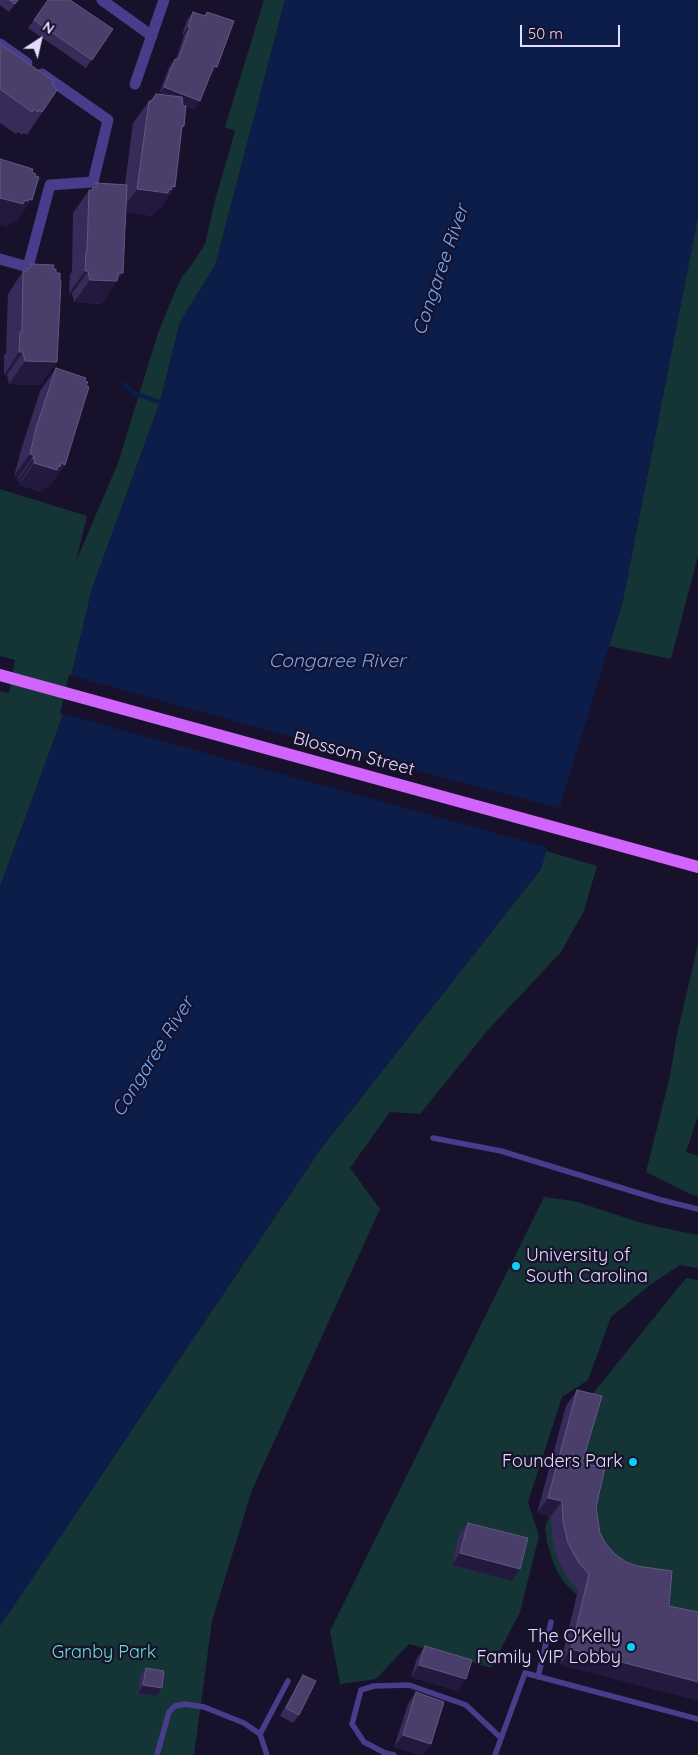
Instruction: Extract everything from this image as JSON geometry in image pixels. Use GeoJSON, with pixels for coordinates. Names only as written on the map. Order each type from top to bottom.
{"type":"FeatureCollection","features":[{"type":"Feature","properties":{"kind":"main road","name":"Blossom Street"},"geometry":{"type":"LineString","coordinates":[[0,675],[698,867]]}},
{"type":"Feature","properties":{"kind":"street"},"geometry":{"type":"LineString","coordinates":[[102,0],[152,36]]}},
{"type":"Feature","properties":{"kind":"street"},"geometry":{"type":"LineString","coordinates":[[135,84],[164,0]]}},
{"type":"Feature","properties":{"kind":"street"},"geometry":{"type":"LineString","coordinates":[[0,44],[108,120],[93,182],[50,185],[28,267],[0,259]]}},
{"type":"Feature","properties":{"kind":"lane"},"geometry":{"type":"LineString","coordinates":[[433,1138],[501,1151],[661,1200],[698,1209]]}},
{"type":"Feature","properties":{"kind":"lane"},"geometry":{"type":"LineString","coordinates":[[538,1676],[551,1622]]}},
{"type":"Feature","properties":{"kind":"lane"},"geometry":{"type":"LineString","coordinates":[[495,1755],[525,1673],[698,1719]]}},
{"type":"Feature","properties":{"kind":"lane"},"geometry":{"type":"LineString","coordinates":[[260,1734],[288,1681]]}},
{"type":"Feature","properties":{"kind":"lane"},"geometry":{"type":"LineString","coordinates":[[394,1755],[384,1753],[364,1742],[352,1724],[361,1690],[374,1686],[409,1685],[466,1705],[501,1738]]}},
{"type":"Feature","properties":{"kind":"lane"},"geometry":{"type":"LineString","coordinates":[[157,1755],[169,1712],[180,1704],[204,1707],[244,1723],[260,1734],[267,1755]]}},
{"type":"Feature","properties":{"kind":"green space"},"geometry":{"type":"Polygon","coordinates":[[[264,0],[285,0],[215,266],[180,322],[160,402],[92,589],[60,723],[0,887],[0,691],[9,693],[15,660],[0,656],[0,489],[87,516],[76,561],[118,463],[158,333],[171,301],[181,278],[205,244],[215,200],[235,131],[225,127],[264,0]]]}},
{"type":"Feature","properties":{"kind":"green space"},"geometry":{"type":"Polygon","coordinates":[[[698,216],[698,556],[671,659],[609,646],[623,600],[698,216]]]}},
{"type":"Feature","properties":{"kind":"green space","name":"Granby Park"},"geometry":{"type":"Polygon","coordinates":[[[546,851],[597,866],[584,911],[561,952],[488,1030],[420,1114],[390,1112],[350,1168],[380,1209],[252,1490],[212,1621],[194,1755],[0,1755],[0,1626],[320,1150],[541,869],[546,851]]]}},
{"type":"Feature","properties":{"kind":"green space"},"geometry":{"type":"Polygon","coordinates":[[[698,944],[698,1116],[686,1152],[698,1156],[698,1196],[692,1195],[646,1172],[670,1076],[676,1039],[698,944]]]}},
{"type":"Feature","properties":{"kind":"green space"},"geometry":{"type":"Polygon","coordinates":[[[544,1197],[574,1201],[645,1224],[698,1235],[698,1268],[680,1265],[650,1285],[611,1317],[588,1380],[562,1397],[528,1502],[539,1536],[520,1612],[491,1668],[409,1644],[376,1679],[340,1684],[330,1631],[544,1197]]]}},
{"type":"Feature","properties":{"kind":"green space","name":"Founders Park"},"geometry":{"type":"Polygon","coordinates":[[[686,1278],[698,1280],[698,1635],[580,1598],[562,1580],[554,1565],[545,1528],[590,1397],[686,1278]]]}},
{"type":"Feature","properties":{"kind":"water","name":"Congaree River"},"geometry":{"type":"Polygon","coordinates":[[[285,0],[698,0],[698,216],[623,600],[541,869],[320,1150],[0,1626],[0,887],[60,723],[92,589],[160,402],[180,322],[215,266],[285,0]]]}},
{"type":"Feature","properties":{"kind":"pier"},"geometry":{"type":"Polygon","coordinates":[[[69,675],[328,747],[562,809],[550,848],[60,713],[69,675]]]}},
{"type":"Feature","properties":{"kind":"building"},"geometry":{"type":"Polygon","coordinates":[[[10,0],[18,0],[15,4],[10,0]]]}},
{"type":"Feature","properties":{"kind":"building"},"geometry":{"type":"Polygon","coordinates":[[[48,0],[70,0],[113,29],[92,60],[34,20],[48,0]]]}},
{"type":"Feature","properties":{"kind":"building"},"geometry":{"type":"Polygon","coordinates":[[[193,12],[205,16],[207,12],[234,21],[217,67],[214,66],[200,101],[164,87],[175,59],[178,60],[190,27],[188,27],[193,12]]]}},
{"type":"Feature","properties":{"kind":"building"},"geometry":{"type":"Polygon","coordinates":[[[0,44],[54,81],[52,84],[57,90],[42,112],[34,109],[32,112],[0,89],[0,44]]]}},
{"type":"Feature","properties":{"kind":"building"},"geometry":{"type":"Polygon","coordinates":[[[156,94],[182,97],[183,106],[186,106],[175,187],[172,186],[168,193],[137,189],[149,101],[152,101],[156,94]]]}},
{"type":"Feature","properties":{"kind":"building"},"geometry":{"type":"Polygon","coordinates":[[[0,159],[33,169],[32,172],[36,174],[35,176],[39,177],[32,200],[25,200],[23,204],[0,198],[0,159]]]}},
{"type":"Feature","properties":{"kind":"building"},"geometry":{"type":"Polygon","coordinates":[[[96,183],[127,185],[123,273],[119,273],[117,281],[90,280],[88,271],[85,271],[89,190],[93,190],[93,187],[96,187],[96,183]]]}},
{"type":"Feature","properties":{"kind":"building"},"geometry":{"type":"Polygon","coordinates":[[[30,264],[54,265],[53,269],[56,269],[56,273],[60,273],[57,362],[25,361],[23,352],[19,352],[20,332],[22,332],[23,271],[27,271],[27,268],[30,268],[30,264]]]}},
{"type":"Feature","properties":{"kind":"building"},"geometry":{"type":"Polygon","coordinates":[[[56,368],[86,378],[85,381],[88,382],[86,386],[89,387],[65,465],[61,463],[57,470],[34,463],[34,455],[30,454],[36,428],[56,368]]]}},
{"type":"Feature","properties":{"kind":"building"},"geometry":{"type":"Polygon","coordinates":[[[577,1390],[602,1396],[582,1463],[605,1468],[596,1507],[600,1533],[606,1544],[626,1562],[637,1566],[672,1571],[669,1606],[698,1612],[698,1682],[571,1649],[589,1574],[579,1563],[568,1543],[563,1522],[562,1501],[548,1498],[577,1390]]]}},
{"type":"Feature","properties":{"kind":"building"},"geometry":{"type":"Polygon","coordinates":[[[468,1523],[528,1538],[520,1569],[460,1553],[468,1523]]]}},
{"type":"Feature","properties":{"kind":"building"},"geometry":{"type":"Polygon","coordinates":[[[425,1646],[472,1660],[466,1679],[419,1665],[425,1646]]]}},
{"type":"Feature","properties":{"kind":"building"},"geometry":{"type":"Polygon","coordinates":[[[146,1668],[164,1671],[162,1688],[143,1685],[146,1668]]]}},
{"type":"Feature","properties":{"kind":"building"},"geometry":{"type":"Polygon","coordinates":[[[303,1675],[316,1681],[299,1715],[286,1708],[303,1675]]]}},
{"type":"Feature","properties":{"kind":"building"},"geometry":{"type":"Polygon","coordinates":[[[416,1692],[444,1702],[431,1744],[403,1735],[416,1692]]]}},
{"type":"Feature","properties":{"kind":"waterway"},"geometry":{"type":"LineString","coordinates":[[124,384],[133,393],[160,402]]}},
{"type":"Feature","properties":{"kind":"place","name":"University of South Carolina"},"geometry":{"type":"Point","coordinates":[516,1266]}},
{"type":"Feature","properties":{"kind":"place","name":"Founders Park"},"geometry":{"type":"Point","coordinates":[633,1462]}},
{"type":"Feature","properties":{"kind":"place","name":"The O'Kelly Family VIP Lobby"},"geometry":{"type":"Point","coordinates":[631,1647]}}]}
